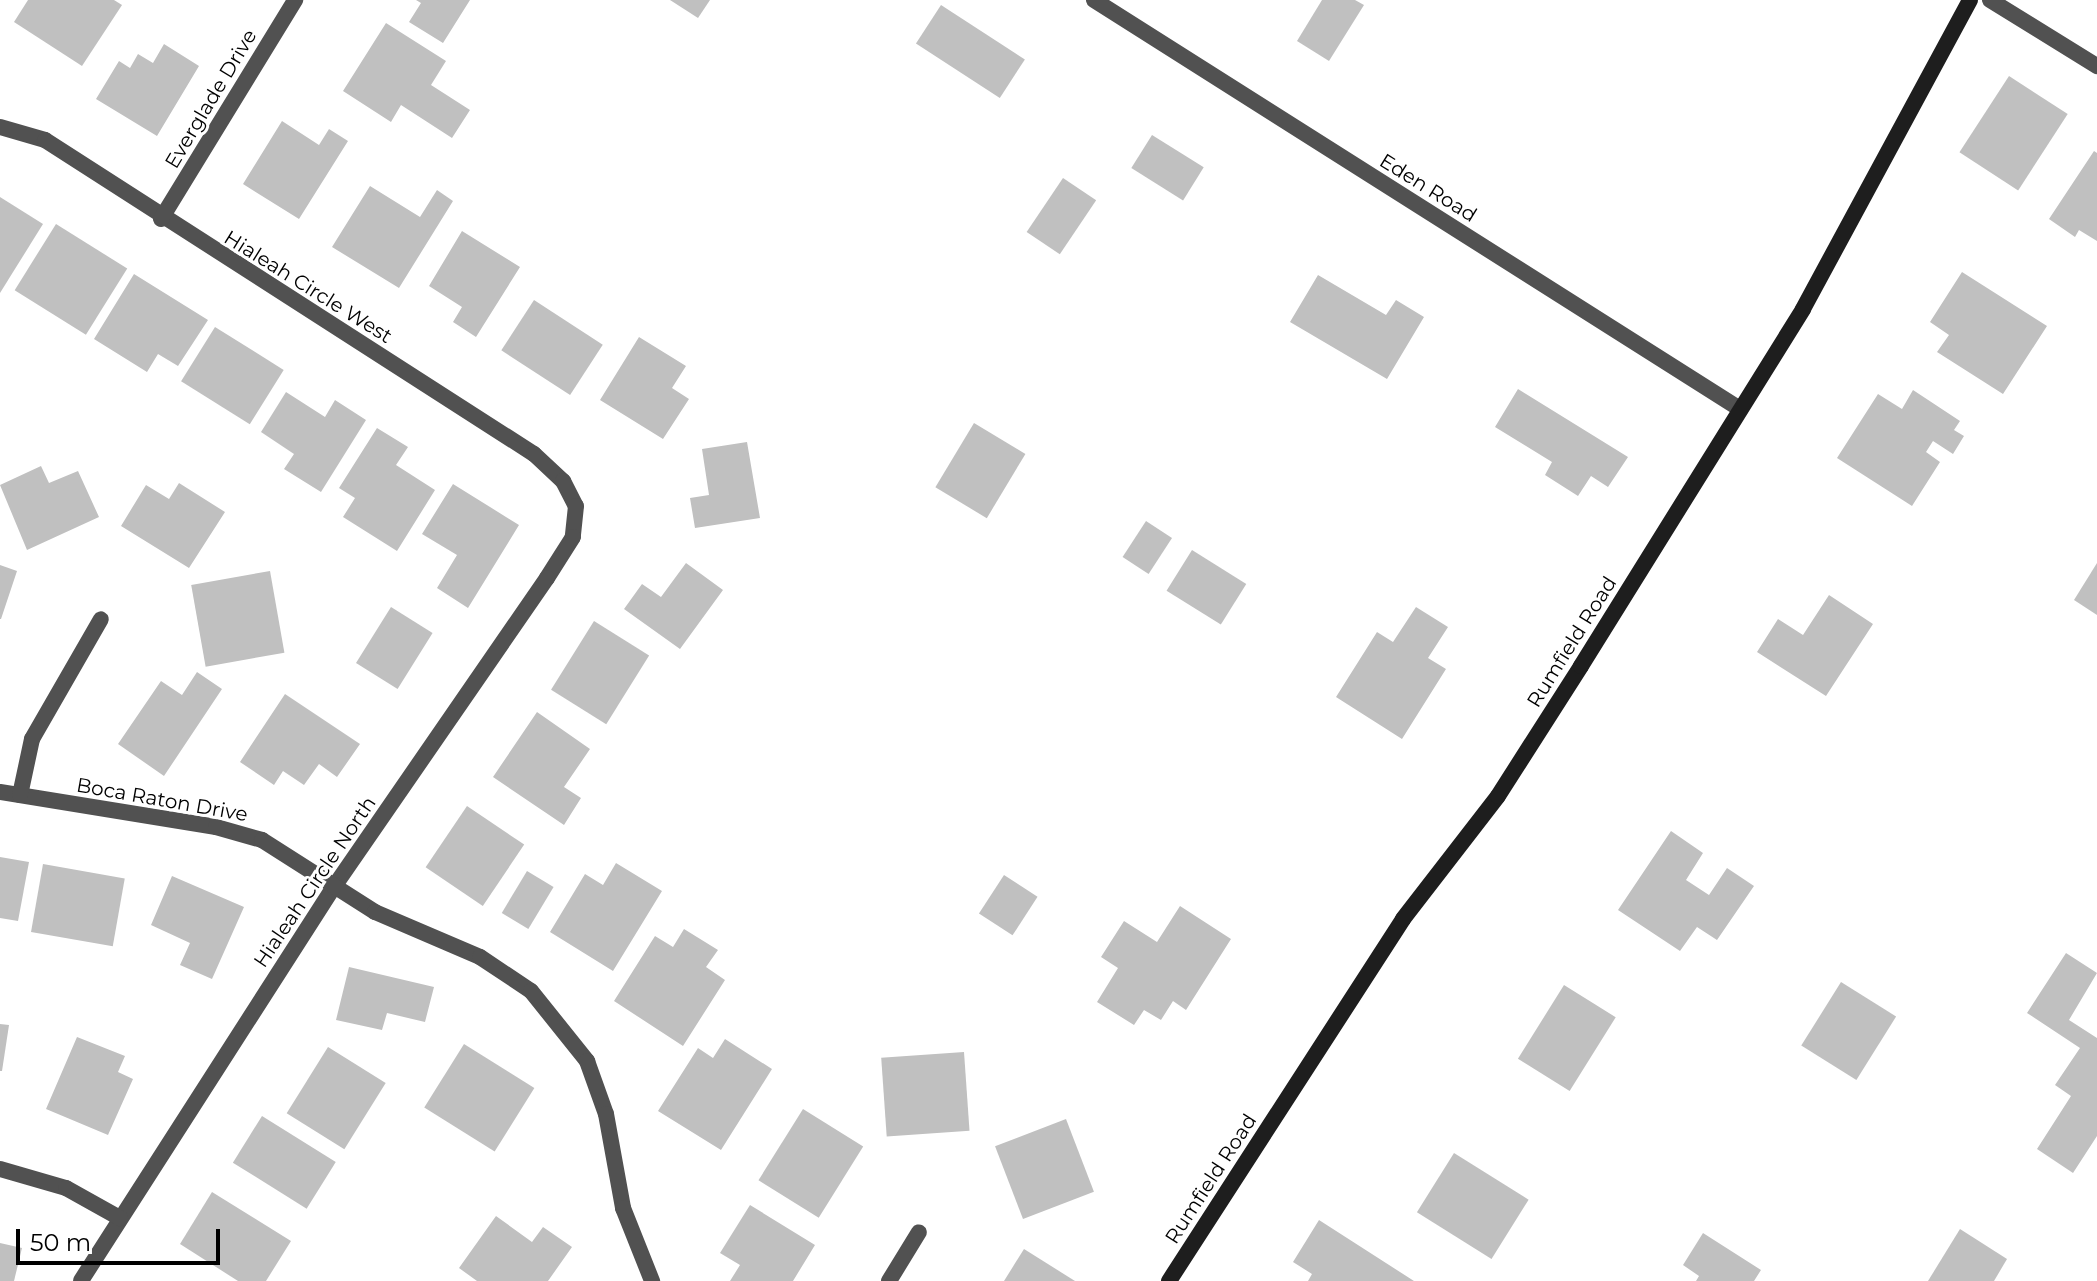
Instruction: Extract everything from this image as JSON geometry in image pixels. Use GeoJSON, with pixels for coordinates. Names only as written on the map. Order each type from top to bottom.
{"type":"FeatureCollection","features":[{"type":"Feature","properties":{"kind":"main road","name":"Rumfield Road"},"geometry":{"type":"LineString","coordinates":[[1169,1281],[1403,919],[1498,796],[1803,309],[1970,0]]}},
{"type":"Feature","properties":{"kind":"street","name":"Everglade Drive"},"geometry":{"type":"LineString","coordinates":[[161,219],[295,0]]}},
{"type":"Feature","properties":{"kind":"street","name":"Eden Road"},"geometry":{"type":"LineString","coordinates":[[1094,0],[1740,409]]}},
{"type":"Feature","properties":{"kind":"street"},"geometry":{"type":"LineString","coordinates":[[1990,0],[2097,66]]}},
{"type":"Feature","properties":{"kind":"street","name":"Hialeah Circle West"},"geometry":{"type":"LineString","coordinates":[[0,127],[45,140],[161,219],[534,454],[563,481],[576,506]]}},
{"type":"Feature","properties":{"kind":"street","name":"Hialeah Circle North"},"geometry":{"type":"LineString","coordinates":[[81,1281],[335,885],[547,578],[573,537],[576,506]]}},
{"type":"Feature","properties":{"kind":"street"},"geometry":{"type":"LineString","coordinates":[[20,795],[32,739],[101,619]]}},
{"type":"Feature","properties":{"kind":"street","name":"Boca Raton Drive"},"geometry":{"type":"LineString","coordinates":[[0,792],[216,827],[262,840],[425,937],[480,957],[531,991],[587,1061],[606,1114],[623,1208],[652,1281]]}},
{"type":"Feature","properties":{"kind":"street"},"geometry":{"type":"LineString","coordinates":[[0,1169],[66,1188],[120,1218]]}},
{"type":"Feature","properties":{"kind":"street"},"geometry":{"type":"LineString","coordinates":[[889,1281],[919,1232]]}},
{"type":"Feature","properties":{"kind":"building"},"geometry":{"type":"Polygon","coordinates":[[[28,0],[114,0],[122,5],[82,66],[14,22],[28,0]]]}},
{"type":"Feature","properties":{"kind":"building"},"geometry":{"type":"Polygon","coordinates":[[[416,0],[470,0],[443,43],[409,22],[421,3],[416,0]]]}},
{"type":"Feature","properties":{"kind":"building"},"geometry":{"type":"Polygon","coordinates":[[[670,0],[710,0],[698,18],[670,0]]]}},
{"type":"Feature","properties":{"kind":"building"},"geometry":{"type":"Polygon","coordinates":[[[1322,0],[1355,0],[1364,5],[1329,61],[1297,41],[1322,0]]]}},
{"type":"Feature","properties":{"kind":"building"},"geometry":{"type":"Polygon","coordinates":[[[941,5],[1025,59],[1000,98],[916,44],[941,5]]]}},
{"type":"Feature","properties":{"kind":"building"},"geometry":{"type":"Polygon","coordinates":[[[386,23],[446,61],[431,85],[470,110],[452,138],[401,105],[391,122],[343,91],[386,23]]]}},
{"type":"Feature","properties":{"kind":"building"},"geometry":{"type":"Polygon","coordinates":[[[164,44],[199,66],[157,136],[96,99],[119,61],[130,68],[138,54],[153,63],[164,44]]]}},
{"type":"Feature","properties":{"kind":"building"},"geometry":{"type":"Polygon","coordinates":[[[2009,76],[2068,114],[2018,190],[1959,152],[2009,76]]]}},
{"type":"Feature","properties":{"kind":"building"},"geometry":{"type":"Polygon","coordinates":[[[282,121],[319,145],[329,129],[348,141],[299,219],[243,184],[282,121]]]}},
{"type":"Feature","properties":{"kind":"building"},"geometry":{"type":"Polygon","coordinates":[[[1152,135],[1204,167],[1183,200],[1131,168],[1152,135]]]}},
{"type":"Feature","properties":{"kind":"building"},"geometry":{"type":"Polygon","coordinates":[[[2094,151],[2097,153],[2097,241],[2079,230],[2075,237],[2049,219],[2094,151]]]}},
{"type":"Feature","properties":{"kind":"building"},"geometry":{"type":"Polygon","coordinates":[[[1063,178],[1096,200],[1060,254],[1027,232],[1063,178]]]}},
{"type":"Feature","properties":{"kind":"building"},"geometry":{"type":"Polygon","coordinates":[[[370,186],[420,217],[437,190],[453,201],[399,288],[332,247],[370,186]]]}},
{"type":"Feature","properties":{"kind":"building"},"geometry":{"type":"Polygon","coordinates":[[[0,197],[43,224],[0,293],[0,197]]]}},
{"type":"Feature","properties":{"kind":"building"},"geometry":{"type":"Polygon","coordinates":[[[56,224],[127,269],[86,335],[15,290],[56,224]]]}},
{"type":"Feature","properties":{"kind":"building"},"geometry":{"type":"Polygon","coordinates":[[[462,231],[520,267],[476,337],[453,322],[462,307],[429,286],[462,231]]]}},
{"type":"Feature","properties":{"kind":"building"},"geometry":{"type":"Polygon","coordinates":[[[1962,272],[2047,326],[2003,394],[1937,352],[1949,335],[1930,322],[1962,272]]]}},
{"type":"Feature","properties":{"kind":"building"},"geometry":{"type":"Polygon","coordinates":[[[134,274],[208,320],[178,366],[158,354],[147,372],[94,339],[134,274]]]}},
{"type":"Feature","properties":{"kind":"building"},"geometry":{"type":"Polygon","coordinates":[[[1318,275],[1386,315],[1396,300],[1424,317],[1387,379],[1290,322],[1318,275]]]}},
{"type":"Feature","properties":{"kind":"building"},"geometry":{"type":"Polygon","coordinates":[[[534,300],[603,345],[570,395],[501,350],[534,300]]]}},
{"type":"Feature","properties":{"kind":"building"},"geometry":{"type":"Polygon","coordinates":[[[215,327],[284,370],[250,424],[181,381],[215,327]]]}},
{"type":"Feature","properties":{"kind":"building"},"geometry":{"type":"Polygon","coordinates":[[[639,337],[686,366],[672,388],[689,399],[663,439],[600,400],[639,337]]]}},
{"type":"Feature","properties":{"kind":"building"},"geometry":{"type":"Polygon","coordinates":[[[1518,389],[1628,457],[1608,487],[1591,476],[1578,496],[1545,475],[1552,462],[1495,427],[1518,389]]]}},
{"type":"Feature","properties":{"kind":"building"},"geometry":{"type":"Polygon","coordinates":[[[1913,390],[1960,421],[1954,430],[1964,436],[1953,454],[1933,441],[1926,452],[1940,462],[1912,506],[1837,458],[1878,394],[1902,409],[1913,390]]]}},
{"type":"Feature","properties":{"kind":"building"},"geometry":{"type":"Polygon","coordinates":[[[286,392],[325,417],[335,400],[366,420],[321,492],[284,469],[294,454],[261,432],[286,392]]]}},
{"type":"Feature","properties":{"kind":"building"},"geometry":{"type":"Polygon","coordinates":[[[974,423],[1025,454],[987,518],[935,487],[974,423]]]}},
{"type":"Feature","properties":{"kind":"building"},"geometry":{"type":"Polygon","coordinates":[[[377,428],[408,447],[396,465],[435,490],[397,551],[343,517],[355,498],[339,488],[377,428]]]}},
{"type":"Feature","properties":{"kind":"building"},"geometry":{"type":"Polygon","coordinates":[[[747,442],[760,518],[695,528],[690,498],[709,495],[702,449],[747,442]]]}},
{"type":"Feature","properties":{"kind":"building"},"geometry":{"type":"Polygon","coordinates":[[[41,466],[49,483],[78,471],[99,517],[27,550],[0,485],[41,466]]]}},
{"type":"Feature","properties":{"kind":"building"},"geometry":{"type":"Polygon","coordinates":[[[179,483],[225,512],[189,568],[121,526],[146,485],[169,499],[179,483]]]}},
{"type":"Feature","properties":{"kind":"building"},"geometry":{"type":"Polygon","coordinates":[[[453,484],[519,525],[468,608],[437,588],[457,555],[422,534],[453,484]]]}},
{"type":"Feature","properties":{"kind":"building"},"geometry":{"type":"Polygon","coordinates":[[[1146,521],[1172,538],[1149,574],[1123,557],[1146,521]]]}},
{"type":"Feature","properties":{"kind":"building"},"geometry":{"type":"Polygon","coordinates":[[[1192,550],[1246,584],[1221,625],[1167,591],[1192,550]]]}},
{"type":"Feature","properties":{"kind":"building"},"geometry":{"type":"Polygon","coordinates":[[[686,563],[723,590],[680,649],[624,609],[642,584],[661,597],[686,563]]]}},
{"type":"Feature","properties":{"kind":"building"},"geometry":{"type":"Polygon","coordinates":[[[2097,563],[2097,615],[2074,600],[2097,563]]]}},
{"type":"Feature","properties":{"kind":"building"},"geometry":{"type":"Polygon","coordinates":[[[0,565],[17,571],[1,619],[0,619],[0,565]]]}},
{"type":"Feature","properties":{"kind":"building"},"geometry":{"type":"Polygon","coordinates":[[[270,571],[284,653],[206,667],[191,585],[270,571]]]}},
{"type":"Feature","properties":{"kind":"building"},"geometry":{"type":"Polygon","coordinates":[[[1829,595],[1873,624],[1826,696],[1757,652],[1778,619],[1803,635],[1829,595]]]}},
{"type":"Feature","properties":{"kind":"building"},"geometry":{"type":"Polygon","coordinates":[[[391,607],[433,633],[398,689],[356,663],[391,607]]]}},
{"type":"Feature","properties":{"kind":"building"},"geometry":{"type":"Polygon","coordinates":[[[1416,607],[1448,627],[1428,658],[1446,669],[1402,739],[1336,697],[1377,632],[1393,642],[1416,607]]]}},
{"type":"Feature","properties":{"kind":"building"},"geometry":{"type":"Polygon","coordinates":[[[594,621],[649,655],[606,724],[551,690],[594,621]]]}},
{"type":"Feature","properties":{"kind":"building"},"geometry":{"type":"Polygon","coordinates":[[[197,672],[222,689],[164,776],[118,744],[161,681],[182,695],[197,672]]]}},
{"type":"Feature","properties":{"kind":"building"},"geometry":{"type":"Polygon","coordinates":[[[285,694],[360,744],[337,777],[319,764],[304,785],[283,771],[274,785],[240,762],[285,694]]]}},
{"type":"Feature","properties":{"kind":"building"},"geometry":{"type":"Polygon","coordinates":[[[537,712],[590,749],[564,787],[581,798],[564,825],[493,777],[537,712]]]}},
{"type":"Feature","properties":{"kind":"building"},"geometry":{"type":"Polygon","coordinates":[[[467,806],[524,845],[483,906],[426,867],[467,806]]]}},
{"type":"Feature","properties":{"kind":"building"},"geometry":{"type":"Polygon","coordinates":[[[1671,831],[1703,853],[1686,880],[1709,895],[1727,868],[1754,886],[1717,940],[1697,927],[1680,951],[1618,910],[1671,831]]]}},
{"type":"Feature","properties":{"kind":"building"},"geometry":{"type":"Polygon","coordinates":[[[0,857],[29,862],[18,921],[0,918],[0,857]]]}},
{"type":"Feature","properties":{"kind":"building"},"geometry":{"type":"Polygon","coordinates":[[[616,863],[662,891],[613,971],[550,932],[585,874],[603,885],[616,863]]]}},
{"type":"Feature","properties":{"kind":"building"},"geometry":{"type":"Polygon","coordinates":[[[43,864],[125,878],[113,946],[31,932],[43,864]]]}},
{"type":"Feature","properties":{"kind":"building"},"geometry":{"type":"Polygon","coordinates":[[[527,871],[554,887],[528,929],[502,913],[527,871]]]}},
{"type":"Feature","properties":{"kind":"building"},"geometry":{"type":"Polygon","coordinates":[[[1004,875],[1038,897],[1012,935],[979,914],[1004,875]]]}},
{"type":"Feature","properties":{"kind":"building"},"geometry":{"type":"Polygon","coordinates":[[[172,876],[244,907],[212,979],[180,965],[190,943],[151,925],[172,876]]]}},
{"type":"Feature","properties":{"kind":"building"},"geometry":{"type":"Polygon","coordinates":[[[1180,906],[1231,939],[1186,1010],[1173,1001],[1161,1020],[1144,1010],[1134,1025],[1097,1002],[1118,968],[1101,957],[1124,921],[1157,942],[1180,906]]]}},
{"type":"Feature","properties":{"kind":"building"},"geometry":{"type":"Polygon","coordinates":[[[684,929],[718,950],[706,967],[725,980],[683,1046],[614,1001],[655,936],[673,947],[684,929]]]}},
{"type":"Feature","properties":{"kind":"building"},"geometry":{"type":"Polygon","coordinates":[[[2066,953],[2097,973],[2069,1020],[2097,1038],[2097,1136],[2073,1173],[2037,1149],[2071,1096],[2055,1085],[2080,1048],[2027,1013],[2066,953]]]}},
{"type":"Feature","properties":{"kind":"building"},"geometry":{"type":"Polygon","coordinates":[[[349,967],[434,987],[425,1022],[387,1013],[382,1030],[336,1020],[349,967]]]}},
{"type":"Feature","properties":{"kind":"building"},"geometry":{"type":"Polygon","coordinates":[[[1841,982],[1896,1016],[1856,1080],[1801,1046],[1841,982]]]}},
{"type":"Feature","properties":{"kind":"building"},"geometry":{"type":"Polygon","coordinates":[[[1564,985],[1616,1017],[1570,1091],[1518,1059],[1564,985]]]}},
{"type":"Feature","properties":{"kind":"building"},"geometry":{"type":"Polygon","coordinates":[[[0,1024],[9,1025],[2,1071],[0,1071],[0,1024]]]}},
{"type":"Feature","properties":{"kind":"building"},"geometry":{"type":"Polygon","coordinates":[[[77,1037],[125,1056],[118,1072],[133,1079],[108,1135],[46,1109],[77,1037]]]}},
{"type":"Feature","properties":{"kind":"building"},"geometry":{"type":"Polygon","coordinates":[[[725,1039],[772,1069],[721,1150],[658,1111],[698,1048],[713,1058],[725,1039]]]}},
{"type":"Feature","properties":{"kind":"building"},"geometry":{"type":"Polygon","coordinates":[[[464,1044],[534,1088],[495,1152],[424,1108],[464,1044]]]}},
{"type":"Feature","properties":{"kind":"building"},"geometry":{"type":"Polygon","coordinates":[[[328,1047],[386,1083],[344,1149],[287,1113],[328,1047]]]}},
{"type":"Feature","properties":{"kind":"building"},"geometry":{"type":"Polygon","coordinates":[[[964,1052],[970,1131],[887,1137],[881,1058],[964,1052]]]}},
{"type":"Feature","properties":{"kind":"building"},"geometry":{"type":"Polygon","coordinates":[[[803,1109],[863,1147],[819,1218],[758,1180],[803,1109]]]}},
{"type":"Feature","properties":{"kind":"building"},"geometry":{"type":"Polygon","coordinates":[[[262,1116],[336,1162],[307,1209],[233,1163],[262,1116]]]}},
{"type":"Feature","properties":{"kind":"building"},"geometry":{"type":"Polygon","coordinates":[[[1066,1119],[1094,1192],[1023,1219],[995,1146],[1066,1119]]]}},
{"type":"Feature","properties":{"kind":"building"},"geometry":{"type":"Polygon","coordinates":[[[1454,1153],[1529,1200],[1492,1259],[1417,1212],[1454,1153]]]}},
{"type":"Feature","properties":{"kind":"building"},"geometry":{"type":"Polygon","coordinates":[[[212,1192],[291,1241],[266,1281],[238,1281],[180,1244],[212,1192]]]}},
{"type":"Feature","properties":{"kind":"building"},"geometry":{"type":"Polygon","coordinates":[[[750,1205],[815,1245],[793,1281],[730,1281],[740,1265],[720,1253],[750,1205]]]}},
{"type":"Feature","properties":{"kind":"building"},"geometry":{"type":"Polygon","coordinates":[[[496,1216],[532,1242],[543,1227],[572,1247],[548,1281],[477,1281],[459,1268],[496,1216]]]}},
{"type":"Feature","properties":{"kind":"building"},"geometry":{"type":"Polygon","coordinates":[[[1319,1220],[1414,1281],[1308,1281],[1312,1274],[1293,1262],[1319,1220]]]}},
{"type":"Feature","properties":{"kind":"building"},"geometry":{"type":"Polygon","coordinates":[[[1960,1229],[2007,1259],[1994,1281],[1928,1281],[1960,1229]]]}},
{"type":"Feature","properties":{"kind":"building"},"geometry":{"type":"Polygon","coordinates":[[[1703,1233],[1761,1270],[1754,1281],[1696,1281],[1699,1276],[1683,1265],[1703,1233]]]}},
{"type":"Feature","properties":{"kind":"building"},"geometry":{"type":"Polygon","coordinates":[[[0,1243],[22,1248],[14,1281],[0,1281],[0,1243]]]}},
{"type":"Feature","properties":{"kind":"building"},"geometry":{"type":"Polygon","coordinates":[[[1024,1249],[1075,1281],[1004,1281],[1024,1249]]]}}]}
